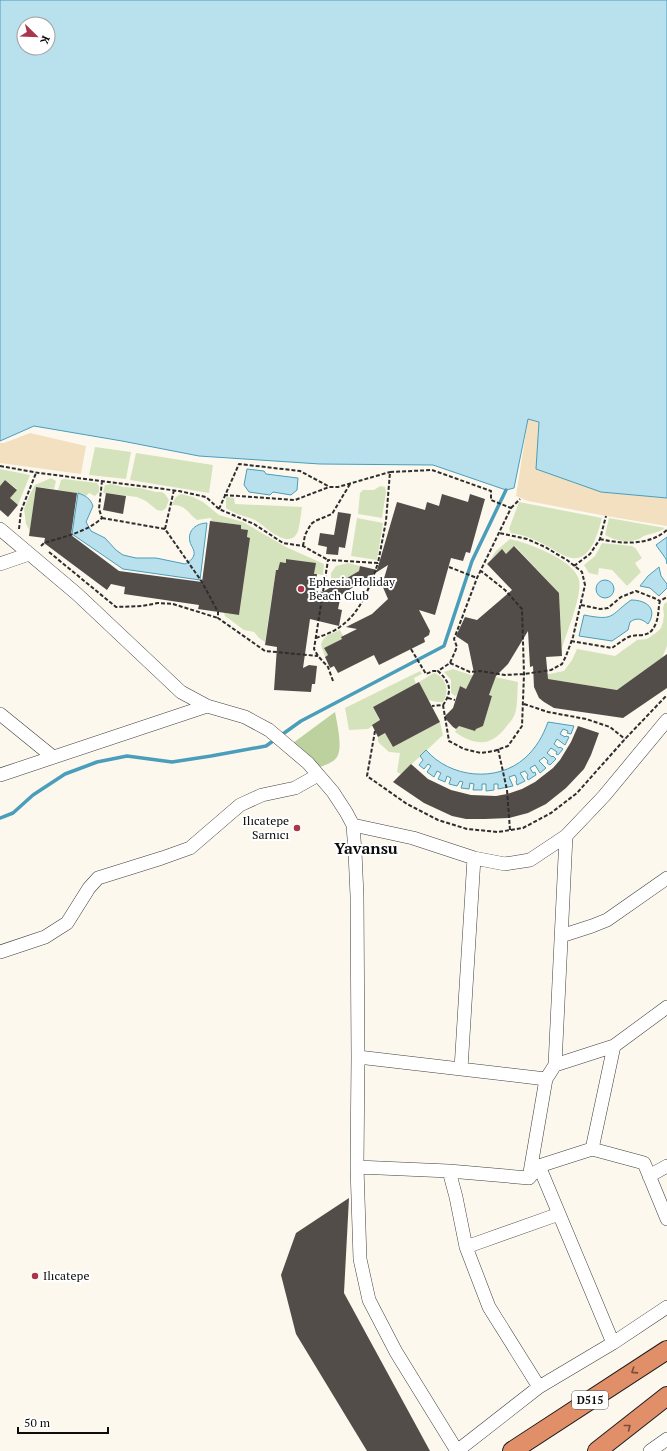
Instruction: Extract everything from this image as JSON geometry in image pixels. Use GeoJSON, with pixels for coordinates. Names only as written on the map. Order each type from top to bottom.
{"type":"FeatureCollection","features":[{"type":"Feature","properties":{"kind":"highway","name":"D515"},"geometry":{"type":"LineString","coordinates":[[512,1451],[667,1350]]}},
{"type":"Feature","properties":{"kind":"highway"},"geometry":{"type":"LineString","coordinates":[[597,1451],[667,1396]]}},
{"type":"Feature","properties":{"kind":"street"},"geometry":{"type":"LineString","coordinates":[[0,529],[33,548],[77,594],[181,692],[207,706],[245,717],[269,730],[308,763],[333,792],[346,812],[352,825],[356,896],[358,1057],[357,1167],[360,1259],[369,1300],[396,1352],[457,1451],[539,1387],[613,1343],[667,1307]]}},
{"type":"Feature","properties":{"kind":"street"},"geometry":{"type":"LineString","coordinates":[[0,564],[33,548]]}},
{"type":"Feature","properties":{"kind":"street"},"geometry":{"type":"LineString","coordinates":[[0,776],[207,706]]}},
{"type":"Feature","properties":{"kind":"street"},"geometry":{"type":"LineString","coordinates":[[0,714],[53,758]]}},
{"type":"Feature","properties":{"kind":"street"},"geometry":{"type":"LineString","coordinates":[[352,825],[414,838],[474,858],[504,864],[530,860],[566,836],[604,796],[666,724]]}},
{"type":"Feature","properties":{"kind":"street"},"geometry":{"type":"LineString","coordinates":[[0,952],[45,937],[67,923],[89,888],[98,878],[190,848],[240,805],[262,796],[295,788],[318,775]]}},
{"type":"Feature","properties":{"kind":"street"},"geometry":{"type":"LineString","coordinates":[[528,1178],[546,1079],[555,1064],[566,836]]}},
{"type":"Feature","properties":{"kind":"street"},"geometry":{"type":"LineString","coordinates":[[461,1069],[474,858]]}},
{"type":"Feature","properties":{"kind":"street"},"geometry":{"type":"LineString","coordinates":[[561,936],[607,920],[667,878]]}},
{"type":"Feature","properties":{"kind":"street"},"geometry":{"type":"LineString","coordinates":[[555,1064],[614,1046],[667,1007]]}},
{"type":"Feature","properties":{"kind":"street"},"geometry":{"type":"LineString","coordinates":[[592,1149],[614,1046]]}},
{"type":"Feature","properties":{"kind":"street"},"geometry":{"type":"LineString","coordinates":[[358,1057],[546,1079]]}},
{"type":"Feature","properties":{"kind":"street"},"geometry":{"type":"LineString","coordinates":[[528,1178],[539,1166],[592,1149],[644,1163],[667,1218]]}},
{"type":"Feature","properties":{"kind":"street"},"geometry":{"type":"LineString","coordinates":[[539,1166],[613,1343]]}},
{"type":"Feature","properties":{"kind":"street"},"geometry":{"type":"LineString","coordinates":[[649,1176],[667,1166]]}},
{"type":"Feature","properties":{"kind":"street"},"geometry":{"type":"LineString","coordinates":[[357,1167],[449,1171],[528,1178]]}},
{"type":"Feature","properties":{"kind":"street"},"geometry":{"type":"LineString","coordinates":[[449,1171],[466,1247],[489,1307],[539,1387]]}},
{"type":"Feature","properties":{"kind":"street"},"geometry":{"type":"LineString","coordinates":[[466,1247],[559,1214]]}},
{"type":"Feature","properties":{"kind":"street"},"geometry":{"type":"LineString","coordinates":[[650,1451],[667,1439]]}},
{"type":"Feature","properties":{"kind":"path"},"geometry":{"type":"LineString","coordinates":[[219,509],[239,464],[300,471],[329,487]]}},
{"type":"Feature","properties":{"kind":"path"},"geometry":{"type":"LineString","coordinates":[[0,466],[174,490],[206,497],[219,509],[254,524],[283,543],[302,546],[328,560],[378,563]]}},
{"type":"Feature","properties":{"kind":"path"},"geometry":{"type":"LineString","coordinates":[[224,495],[296,500],[329,487],[338,487],[390,472],[432,470],[491,492],[491,500],[511,508]]}},
{"type":"Feature","properties":{"kind":"path"},"geometry":{"type":"LineString","coordinates":[[22,533],[18,529],[21,511],[36,472]]}},
{"type":"Feature","properties":{"kind":"path"},"geometry":{"type":"LineString","coordinates":[[316,638],[340,627],[354,614],[371,583],[378,563],[386,521],[390,472]]}},
{"type":"Feature","properties":{"kind":"path"},"geometry":{"type":"LineString","coordinates":[[102,481],[99,509],[102,518]]}},
{"type":"Feature","properties":{"kind":"path"},"geometry":{"type":"LineString","coordinates":[[302,546],[305,535],[311,524],[332,514],[350,484]]}},
{"type":"Feature","properties":{"kind":"path"},"geometry":{"type":"LineString","coordinates":[[165,529],[174,490]]}},
{"type":"Feature","properties":{"kind":"path"},"geometry":{"type":"LineString","coordinates":[[411,649],[426,674],[433,671],[438,671],[450,663],[457,648],[454,639],[476,578],[481,571],[511,508],[520,499]]}},
{"type":"Feature","properties":{"kind":"path"},"geometry":{"type":"LineString","coordinates":[[574,566],[590,554],[600,539],[606,516]]}},
{"type":"Feature","properties":{"kind":"path"},"geometry":{"type":"LineString","coordinates":[[33,548],[42,547],[44,543],[72,534],[98,522],[102,518]]}},
{"type":"Feature","properties":{"kind":"path"},"geometry":{"type":"LineString","coordinates":[[102,518],[165,529],[200,580],[218,612],[218,618]]}},
{"type":"Feature","properties":{"kind":"path"},"geometry":{"type":"LineString","coordinates":[[600,539],[613,542],[633,542],[653,539],[667,531]]}},
{"type":"Feature","properties":{"kind":"path"},"geometry":{"type":"LineString","coordinates":[[450,663],[470,672],[505,675],[551,670],[562,664],[571,641],[585,585],[582,572],[567,560],[539,544],[499,533]]}},
{"type":"Feature","properties":{"kind":"path"},"geometry":{"type":"LineString","coordinates":[[383,537],[387,538]]}},
{"type":"Feature","properties":{"kind":"path"},"geometry":{"type":"LineString","coordinates":[[47,551],[116,607],[142,606],[158,603],[173,604],[218,618],[265,651],[318,656]]}},
{"type":"Feature","properties":{"kind":"path"},"geometry":{"type":"LineString","coordinates":[[328,560],[314,649],[328,667],[333,681]]}},
{"type":"Feature","properties":{"kind":"path"},"geometry":{"type":"LineString","coordinates":[[449,567],[476,578]]}},
{"type":"Feature","properties":{"kind":"path"},"geometry":{"type":"LineString","coordinates":[[438,671],[446,678],[449,684],[448,698],[443,705],[449,741],[464,748],[481,752],[494,752],[508,746],[522,726],[524,674],[522,609],[505,590],[481,571]]}},
{"type":"Feature","properties":{"kind":"path"},"geometry":{"type":"LineString","coordinates":[[581,605],[600,609],[608,608],[621,597],[636,591],[660,601]]}},
{"type":"Feature","properties":{"kind":"path"},"geometry":{"type":"LineString","coordinates":[[314,592],[323,593]]}},
{"type":"Feature","properties":{"kind":"path"},"geometry":{"type":"LineString","coordinates":[[571,641],[612,648],[630,636],[647,634],[652,630],[656,623],[660,601],[667,597]]}},
{"type":"Feature","properties":{"kind":"path"},"geometry":{"type":"LineString","coordinates":[[375,731],[367,776],[407,804],[438,820],[467,829],[498,832],[523,828],[551,813],[577,793],[667,695]]}},
{"type":"Feature","properties":{"kind":"path"},"geometry":{"type":"LineString","coordinates":[[448,698],[455,700]]}},
{"type":"Feature","properties":{"kind":"path"},"geometry":{"type":"LineString","coordinates":[[524,704],[548,712],[586,719],[610,727],[625,739]]}},
{"type":"Feature","properties":{"kind":"path"},"geometry":{"type":"LineString","coordinates":[[432,706],[443,705]]}},
{"type":"Feature","properties":{"kind":"path"},"geometry":{"type":"LineString","coordinates":[[498,749],[507,790],[510,830]]}},
{"type":"Feature","properties":{"kind":"green space"},"geometry":{"type":"Polygon","coordinates":[[[95,447],[131,452],[126,479],[89,475],[95,447]]]}},
{"type":"Feature","properties":{"kind":"green space"},"geometry":{"type":"Polygon","coordinates":[[[136,453],[213,465],[209,493],[130,480],[136,453]]]}},
{"type":"Feature","properties":{"kind":"green space"},"geometry":{"type":"Polygon","coordinates":[[[0,469],[30,475],[18,505],[10,498],[17,489],[5,480],[0,486],[0,469]]]}},
{"type":"Feature","properties":{"kind":"green space"},"geometry":{"type":"Polygon","coordinates":[[[51,478],[56,481],[54,489],[36,487],[30,531],[26,524],[24,509],[35,485],[51,478]]]}},
{"type":"Feature","properties":{"kind":"green space"},"geometry":{"type":"Polygon","coordinates":[[[64,479],[97,483],[99,486],[99,492],[95,496],[89,493],[86,496],[58,490],[61,480],[64,479]]]}},
{"type":"Feature","properties":{"kind":"green space"},"geometry":{"type":"Polygon","coordinates":[[[112,484],[123,487],[162,492],[169,500],[166,508],[162,511],[157,510],[146,501],[137,497],[105,494],[103,492],[105,485],[112,484]]]}},
{"type":"Feature","properties":{"kind":"green space"},"geometry":{"type":"Polygon","coordinates":[[[380,486],[385,487],[386,492],[382,518],[358,514],[360,493],[363,490],[374,490],[380,486]]]}},
{"type":"Feature","properties":{"kind":"green space"},"geometry":{"type":"Polygon","coordinates":[[[181,494],[193,497],[203,502],[219,515],[243,522],[286,547],[324,564],[323,575],[314,574],[315,567],[307,562],[287,559],[286,563],[280,562],[278,570],[276,570],[265,642],[254,632],[244,630],[225,616],[224,613],[239,615],[248,530],[241,529],[241,525],[210,521],[212,519],[210,518],[197,520],[181,506],[172,505],[175,498],[181,494]]]}},
{"type":"Feature","properties":{"kind":"green space"},"geometry":{"type":"Polygon","coordinates":[[[226,497],[234,498],[235,504],[302,507],[298,531],[294,537],[289,539],[277,536],[255,520],[226,508],[226,497]]]}},
{"type":"Feature","properties":{"kind":"green space"},"geometry":{"type":"Polygon","coordinates":[[[519,502],[602,518],[592,546],[582,556],[576,558],[568,557],[532,539],[511,533],[509,529],[519,502]]]}},
{"type":"Feature","properties":{"kind":"green space"},"geometry":{"type":"Polygon","coordinates":[[[357,518],[383,523],[377,560],[351,556],[357,518]]]}},
{"type":"Feature","properties":{"kind":"green space"},"geometry":{"type":"Polygon","coordinates":[[[609,518],[665,528],[639,539],[622,541],[605,535],[609,518]]]}},
{"type":"Feature","properties":{"kind":"green space"},"geometry":{"type":"Polygon","coordinates":[[[510,539],[539,548],[560,559],[576,573],[579,580],[578,595],[574,614],[562,648],[559,593],[515,546],[506,554],[502,550],[490,560],[496,551],[510,539]]]}},
{"type":"Feature","properties":{"kind":"green space"},"geometry":{"type":"Polygon","coordinates":[[[602,543],[632,546],[642,558],[635,563],[641,572],[627,586],[612,570],[599,568],[598,575],[589,573],[584,565],[595,556],[602,543]]]}},
{"type":"Feature","properties":{"kind":"green space"},"geometry":{"type":"Polygon","coordinates":[[[348,563],[360,566],[359,571],[331,587],[331,573],[336,566],[348,563]]]}},
{"type":"Feature","properties":{"kind":"green space"},"geometry":{"type":"Polygon","coordinates":[[[667,602],[667,646],[662,658],[617,690],[560,681],[558,690],[544,675],[564,671],[572,660],[577,649],[615,656],[637,640],[647,639],[661,628],[664,615],[663,608],[664,604],[667,602]]]}},
{"type":"Feature","properties":{"kind":"green space"},"geometry":{"type":"Polygon","coordinates":[[[340,630],[343,636],[342,639],[324,648],[328,655],[325,657],[321,645],[322,642],[328,635],[340,630]]]}},
{"type":"Feature","properties":{"kind":"green space"},"geometry":{"type":"Polygon","coordinates":[[[453,669],[477,677],[486,675],[518,682],[515,714],[506,727],[495,738],[489,741],[476,742],[462,737],[455,732],[459,726],[475,730],[477,727],[483,726],[492,696],[489,695],[493,684],[472,678],[466,689],[460,686],[457,695],[455,696],[451,693],[451,680],[444,672],[453,669]]]}},
{"type":"Feature","properties":{"kind":"green space"},"geometry":{"type":"Polygon","coordinates":[[[420,671],[422,674],[414,678],[416,684],[373,707],[380,721],[368,729],[349,730],[345,708],[420,671]]]}},
{"type":"Feature","properties":{"kind":"green space"},"geometry":{"type":"Polygon","coordinates":[[[434,673],[444,681],[446,685],[446,693],[443,702],[428,700],[419,682],[434,673]]]}},
{"type":"Feature","properties":{"kind":"green space"},"geometry":{"type":"Polygon","coordinates":[[[335,712],[339,735],[339,753],[334,760],[320,767],[293,743],[335,712]]]}},
{"type":"Feature","properties":{"kind":"green space"},"geometry":{"type":"Polygon","coordinates":[[[440,722],[443,735],[401,774],[397,772],[400,753],[389,752],[378,742],[378,737],[385,733],[393,747],[440,722]]]}},
{"type":"Feature","properties":{"kind":"sand"},"geometry":{"type":"Polygon","coordinates":[[[528,419],[539,422],[601,492],[667,498],[667,526],[528,501],[516,496],[528,419]]]}},
{"type":"Feature","properties":{"kind":"sand"},"geometry":{"type":"Polygon","coordinates":[[[30,433],[86,446],[81,474],[0,463],[0,443],[4,443],[30,433]]]}},
{"type":"Feature","properties":{"kind":"water"},"geometry":{"type":"Polygon","coordinates":[[[0,0],[667,0],[667,498],[601,492],[536,469],[539,422],[528,419],[514,488],[506,490],[433,465],[320,464],[199,456],[34,426],[0,441],[0,0]]]}},
{"type":"Feature","properties":{"kind":"water"},"geometry":{"type":"Polygon","coordinates":[[[247,469],[264,471],[266,474],[298,478],[297,490],[291,495],[273,492],[270,495],[249,492],[244,485],[247,469]]]}},
{"type":"Feature","properties":{"kind":"water"},"geometry":{"type":"Polygon","coordinates":[[[78,493],[91,501],[93,506],[86,522],[91,531],[105,538],[123,555],[136,558],[156,558],[185,564],[193,558],[194,555],[189,538],[191,531],[200,524],[207,523],[200,580],[123,569],[72,534],[78,493]]]}},
{"type":"Feature","properties":{"kind":"water"},"geometry":{"type":"Polygon","coordinates":[[[667,537],[667,564],[666,559],[656,545],[667,537]]]}},
{"type":"Feature","properties":{"kind":"water"},"geometry":{"type":"Polygon","coordinates":[[[659,567],[661,576],[667,584],[667,588],[659,596],[650,588],[640,586],[648,576],[659,567]]]}},
{"type":"Feature","properties":{"kind":"water"},"geometry":{"type":"Polygon","coordinates":[[[605,580],[611,583],[614,589],[611,595],[605,598],[599,595],[596,589],[599,583],[605,580]]]}},
{"type":"Feature","properties":{"kind":"water"},"geometry":{"type":"Polygon","coordinates":[[[631,600],[637,600],[649,606],[652,614],[648,624],[639,619],[633,620],[630,622],[628,630],[612,641],[579,636],[584,615],[594,617],[611,616],[631,600]]]}},
{"type":"Feature","properties":{"kind":"water"},"geometry":{"type":"Polygon","coordinates":[[[548,722],[574,726],[571,734],[567,733],[568,731],[563,729],[560,734],[565,737],[569,737],[565,745],[557,739],[554,744],[563,749],[558,755],[556,754],[557,752],[551,748],[547,753],[556,759],[550,765],[544,757],[539,761],[546,768],[540,773],[535,765],[530,768],[536,775],[528,780],[528,775],[525,771],[520,773],[525,781],[517,785],[515,775],[509,777],[513,786],[498,789],[498,784],[494,784],[494,790],[486,791],[486,784],[482,784],[482,790],[473,790],[474,784],[470,783],[469,789],[461,788],[463,782],[460,781],[457,786],[449,784],[451,778],[447,776],[445,782],[438,779],[441,773],[437,771],[434,777],[427,772],[431,766],[428,764],[424,769],[419,765],[423,760],[420,756],[426,750],[448,767],[460,771],[474,774],[488,774],[501,771],[514,766],[533,750],[539,742],[548,722]]]}},
{"type":"Feature","properties":{"kind":"building"},"geometry":{"type":"Polygon","coordinates":[[[5,480],[17,490],[10,498],[18,505],[8,517],[0,510],[0,486],[5,480]]]}},
{"type":"Feature","properties":{"kind":"building"},"geometry":{"type":"Polygon","coordinates":[[[36,487],[77,493],[71,535],[119,571],[202,582],[210,521],[241,525],[241,529],[248,530],[247,537],[250,538],[239,615],[198,609],[199,605],[124,594],[125,587],[111,584],[107,590],[44,543],[45,538],[29,536],[36,487]]]}},
{"type":"Feature","properties":{"kind":"building"},"geometry":{"type":"Polygon","coordinates":[[[106,493],[126,496],[123,514],[103,510],[106,493]]]}},
{"type":"Feature","properties":{"kind":"building"},"geometry":{"type":"Polygon","coordinates":[[[442,494],[468,502],[470,494],[485,499],[470,553],[466,552],[463,561],[451,558],[435,615],[419,610],[430,631],[429,635],[424,638],[425,642],[379,665],[374,655],[338,673],[334,666],[330,668],[325,657],[328,655],[324,648],[357,629],[346,627],[372,614],[388,599],[382,585],[388,565],[341,595],[338,609],[342,610],[339,626],[310,619],[303,668],[309,665],[317,666],[315,684],[312,684],[311,692],[274,690],[277,647],[265,645],[276,570],[278,570],[280,562],[286,563],[286,559],[316,563],[314,574],[317,574],[314,597],[359,571],[360,566],[377,570],[397,502],[425,510],[427,502],[439,506],[442,494]]]}},
{"type":"Feature","properties":{"kind":"building"},"geometry":{"type":"Polygon","coordinates":[[[338,512],[351,514],[345,548],[339,547],[338,555],[326,554],[327,547],[318,545],[320,533],[334,535],[338,512]]]}},
{"type":"Feature","properties":{"kind":"building"},"geometry":{"type":"Polygon","coordinates":[[[514,546],[559,593],[562,656],[546,657],[548,679],[617,690],[667,654],[667,688],[623,718],[554,708],[539,698],[534,687],[533,666],[530,667],[528,631],[508,664],[496,676],[489,695],[492,696],[483,726],[475,731],[459,726],[456,729],[453,727],[444,717],[453,708],[460,686],[466,689],[474,673],[468,644],[456,636],[465,617],[477,620],[512,590],[487,564],[502,549],[506,554],[514,546]]]}},
{"type":"Feature","properties":{"kind":"building"},"geometry":{"type":"Polygon","coordinates":[[[419,682],[440,722],[393,747],[385,733],[378,737],[372,725],[380,720],[373,707],[419,682]]]}},
{"type":"Feature","properties":{"kind":"building"},"geometry":{"type":"Polygon","coordinates":[[[578,726],[599,733],[584,769],[566,788],[546,804],[528,813],[509,818],[485,819],[466,819],[452,816],[424,803],[393,782],[411,764],[428,779],[451,790],[471,795],[496,796],[507,794],[522,789],[535,782],[553,768],[560,760],[571,742],[578,726]]]}},
{"type":"Feature","properties":{"kind":"building"},"geometry":{"type":"Polygon","coordinates":[[[349,1198],[344,1293],[430,1451],[367,1451],[296,1334],[281,1275],[296,1233],[349,1198]]]}},
{"type":"Feature","properties":{"kind":"waterway"},"geometry":{"type":"LineString","coordinates":[[0,818],[13,813],[33,795],[65,774],[97,762],[127,756],[172,762],[266,746],[301,721],[444,646],[472,561],[506,490]]}},
{"type":"Feature","properties":{"kind":"place","name":"Ephesia Holiday Beach Club"},"geometry":{"type":"Point","coordinates":[301,589]}},
{"type":"Feature","properties":{"kind":"place","name":"Ilıcatepe Sarnıcı"},"geometry":{"type":"Point","coordinates":[297,828]}},
{"type":"Feature","properties":{"kind":"place","name":"Ilıcatepe"},"geometry":{"type":"Point","coordinates":[35,1276]}},
{"type":"Feature","properties":{"kind":"district","name":"Yavansu"},"geometry":{"type":"Point","coordinates":[366,848]}}]}
